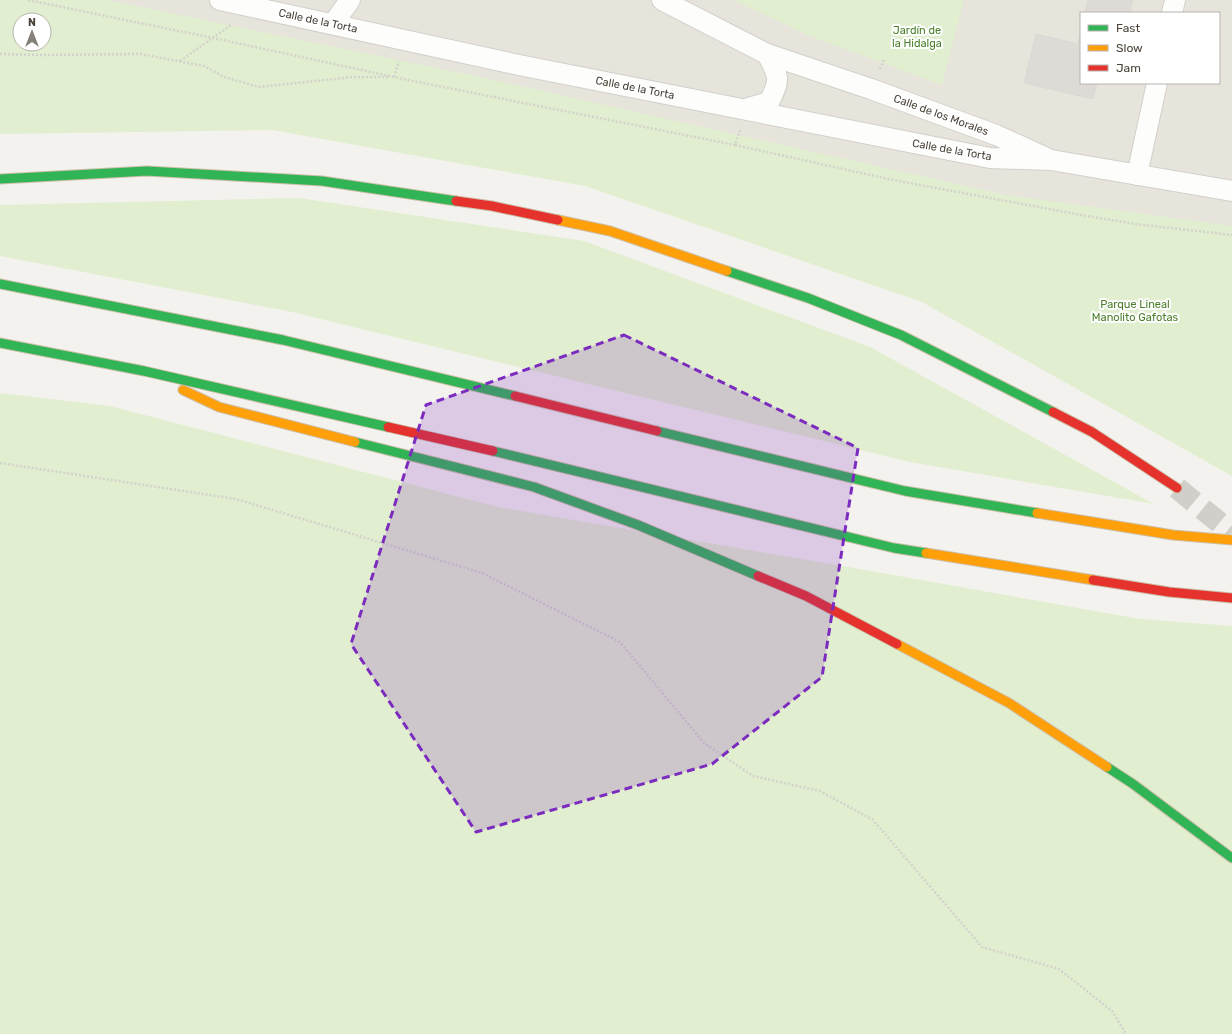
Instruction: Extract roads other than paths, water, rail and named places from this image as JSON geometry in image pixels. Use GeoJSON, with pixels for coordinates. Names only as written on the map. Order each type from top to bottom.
{"type":"FeatureCollection","features":[{"type":"Feature","properties":{"kind":"highway"},"geometry":{"type":"LineString","coordinates":[[0,179],[147,171],[322,181],[492,206],[610,231],[808,298],[901,335],[1092,432],[1177,488]]}},
{"type":"Feature","properties":{"kind":"highway"},"geometry":{"type":"LineString","coordinates":[[0,284],[283,340],[906,491],[1173,535],[1232,540]]}},
{"type":"Feature","properties":{"kind":"highway"},"geometry":{"type":"LineString","coordinates":[[0,343],[144,372],[514,456],[894,548],[1170,592],[1232,598]]}},
{"type":"Feature","properties":{"kind":"highway"},"geometry":{"type":"LineString","coordinates":[[144,372],[219,407],[534,487],[638,525],[806,596],[1009,703],[1133,784],[1232,859]]}},
{"type":"Feature","properties":{"kind":"street","name":"Calle de la Torta"},"geometry":{"type":"LineString","coordinates":[[220,0],[405,39],[742,118],[990,158],[1051,160]]}},
{"type":"Feature","properties":{"kind":"street"},"geometry":{"type":"LineString","coordinates":[[333,24],[350,0]]}},
{"type":"Feature","properties":{"kind":"street","name":"Calle de los Morales"},"geometry":{"type":"LineString","coordinates":[[662,0],[767,54],[871,89],[982,130],[1051,160],[1232,191]]}},
{"type":"Feature","properties":{"kind":"street"},"geometry":{"type":"LineString","coordinates":[[1172,12],[1175,0]]}},
{"type":"Feature","properties":{"kind":"street"},"geometry":{"type":"LineString","coordinates":[[742,118],[770,102],[777,88],[777,72],[767,54]]}},
{"type":"Feature","properties":{"kind":"street"},"geometry":{"type":"LineString","coordinates":[[1137,175],[1157,84]]}},
{"type":"Feature","properties":{"kind":"tunnel"},"geometry":{"type":"LineString","coordinates":[[1177,488],[1232,533]]}},
{"type":"Feature","properties":{"kind":"park label","name":"Jardín de la Hidalga"},"geometry":{"type":"Point","coordinates":[917,36]}},
{"type":"Feature","properties":{"kind":"park label","name":"Parque Lineal Manolito Gafotas"},"geometry":{"type":"Point","coordinates":[1135,310]}}]}
